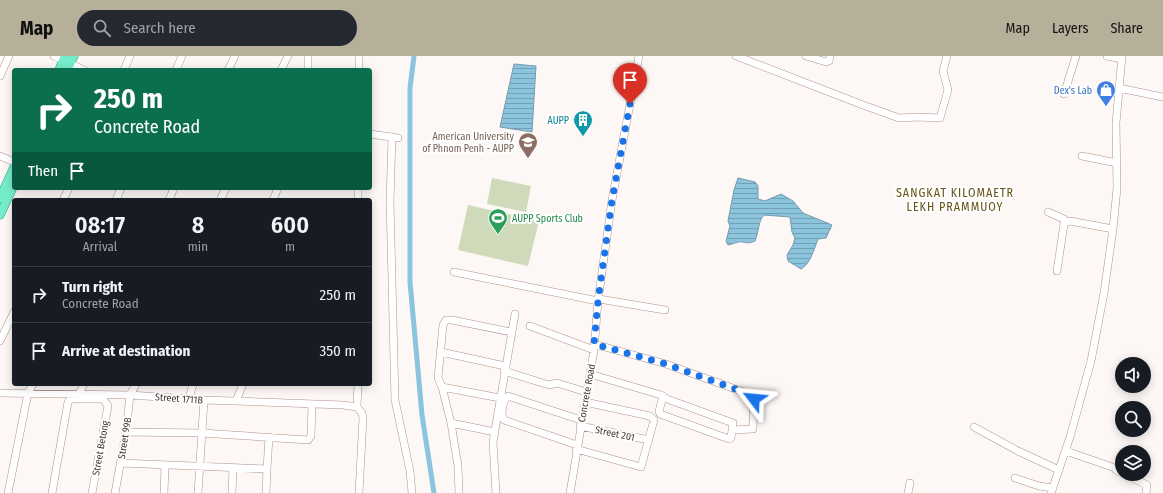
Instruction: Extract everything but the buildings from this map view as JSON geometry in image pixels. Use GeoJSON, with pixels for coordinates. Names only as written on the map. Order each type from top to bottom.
{"type":"FeatureCollection","features":[{"type":"Feature","properties":{"kind":"main road"},"geometry":{"type":"LineString","coordinates":[[0,198],[12,171]]}},
{"type":"Feature","properties":{"kind":"main road"},"geometry":{"type":"LineString","coordinates":[[0,215],[12,189]]}},
{"type":"Feature","properties":{"kind":"street"},"geometry":{"type":"LineString","coordinates":[[0,76],[9,56]]}},
{"type":"Feature","properties":{"kind":"street"},"geometry":{"type":"LineString","coordinates":[[54,56],[68,61],[80,68]]}},
{"type":"Feature","properties":{"kind":"street"},"geometry":{"type":"LineString","coordinates":[[125,68],[130,56]]}},
{"type":"Feature","properties":{"kind":"street"},"geometry":{"type":"LineString","coordinates":[[177,68],[182,56]]}},
{"type":"Feature","properties":{"kind":"street"},"geometry":{"type":"LineString","coordinates":[[229,68],[235,56]]}},
{"type":"Feature","properties":{"kind":"street"},"geometry":{"type":"LineString","coordinates":[[282,68],[288,56]]}},
{"type":"Feature","properties":{"kind":"street"},"geometry":{"type":"LineString","coordinates":[[308,56],[308,68]]}},
{"type":"Feature","properties":{"kind":"street"},"geometry":{"type":"LineString","coordinates":[[359,56],[359,68]]}},
{"type":"Feature","properties":{"kind":"street","name":"Concrete Road"},"geometry":{"type":"LineString","coordinates":[[570,493],[594,347],[598,300],[612,200],[639,56]]}},
{"type":"Feature","properties":{"kind":"street"},"geometry":{"type":"LineString","coordinates":[[736,56],[863,106],[900,118],[940,118],[948,90],[943,71],[947,56]]}},
{"type":"Feature","properties":{"kind":"street"},"geometry":{"type":"LineString","coordinates":[[806,56],[826,62],[829,61],[830,56]]}},
{"type":"Feature","properties":{"kind":"street"},"geometry":{"type":"LineString","coordinates":[[1064,94],[1076,56]]}},
{"type":"Feature","properties":{"kind":"street"},"geometry":{"type":"LineString","coordinates":[[1015,478],[1052,491],[1066,451],[1091,361],[1104,293],[1117,188],[1116,123],[1122,57],[1107,56]]}},
{"type":"Feature","properties":{"kind":"street"},"geometry":{"type":"LineString","coordinates":[[1119,88],[1163,97]]}},
{"type":"Feature","properties":{"kind":"street"},"geometry":{"type":"LineString","coordinates":[[372,134],[395,137],[390,161],[396,400],[410,471],[412,493]]}},
{"type":"Feature","properties":{"kind":"street"},"geometry":{"type":"LineString","coordinates":[[0,156],[12,161]]}},
{"type":"Feature","properties":{"kind":"street"},"geometry":{"type":"LineString","coordinates":[[1082,156],[1117,163]]}},
{"type":"Feature","properties":{"kind":"street"},"geometry":{"type":"LineString","coordinates":[[1048,212],[1064,219],[1066,222],[1070,221],[1113,229]]}},
{"type":"Feature","properties":{"kind":"street"},"geometry":{"type":"LineString","coordinates":[[1057,271],[1064,224],[1066,222]]}},
{"type":"Feature","properties":{"kind":"street"},"geometry":{"type":"LineString","coordinates":[[454,272],[598,300],[665,310]]}},
{"type":"Feature","properties":{"kind":"street"},"geometry":{"type":"LineString","coordinates":[[496,493],[493,451],[495,432],[515,314]]}},
{"type":"Feature","properties":{"kind":"street"},"geometry":{"type":"LineString","coordinates":[[0,341],[12,316]]}},
{"type":"Feature","properties":{"kind":"street"},"geometry":{"type":"LineString","coordinates":[[459,493],[458,466],[451,422],[442,387],[438,378],[443,325],[446,320],[452,320],[511,332]]}},
{"type":"Feature","properties":{"kind":"street"},"geometry":{"type":"LineString","coordinates":[[530,326],[594,347],[666,364],[752,395],[754,399],[753,429],[733,430]]}},
{"type":"Feature","properties":{"kind":"street"},"geometry":{"type":"LineString","coordinates":[[441,352],[505,368],[549,385],[557,383],[586,392]]}},
{"type":"Feature","properties":{"kind":"street"},"geometry":{"type":"LineString","coordinates":[[590,374],[663,396],[667,399],[733,423],[732,437],[729,439],[660,414],[659,411],[663,396]]}},
{"type":"Feature","properties":{"kind":"street"},"geometry":{"type":"LineString","coordinates":[[8,493],[28,393],[32,386]]}},
{"type":"Feature","properties":{"kind":"street"},"geometry":{"type":"LineString","coordinates":[[80,394],[83,386]]}},
{"type":"Feature","properties":{"kind":"street","name":"Street 99B"},"geometry":{"type":"LineString","coordinates":[[115,493],[126,432],[130,395],[135,386]]}},
{"type":"Feature","properties":{"kind":"street"},"geometry":{"type":"LineString","coordinates":[[189,399],[192,386]]}},
{"type":"Feature","properties":{"kind":"street"},"geometry":{"type":"LineString","coordinates":[[236,401],[242,386]]}},
{"type":"Feature","properties":{"kind":"street"},"geometry":{"type":"LineString","coordinates":[[358,386],[357,407],[362,413],[363,418],[359,493]]}},
{"type":"Feature","properties":{"kind":"street"},"geometry":{"type":"LineString","coordinates":[[442,387],[500,398]]}},
{"type":"Feature","properties":{"kind":"street","name":"Street 1711B"},"geometry":{"type":"LineString","coordinates":[[0,393],[130,395],[357,407]]}},
{"type":"Feature","properties":{"kind":"street","name":"Street 201"},"geometry":{"type":"LineString","coordinates":[[577,447],[504,420],[502,417],[506,398],[508,396],[581,423],[649,440]]}},
{"type":"Feature","properties":{"kind":"street","name":"Street Betong"},"geometry":{"type":"LineString","coordinates":[[52,493],[69,400],[71,399],[103,400],[108,406],[92,493]]}},
{"type":"Feature","properties":{"kind":"street"},"geometry":{"type":"LineString","coordinates":[[198,493],[204,400]]}},
{"type":"Feature","properties":{"kind":"street"},"geometry":{"type":"LineString","coordinates":[[577,447],[640,468],[643,464],[654,420],[652,417],[585,402]]}},
{"type":"Feature","properties":{"kind":"street"},"geometry":{"type":"LineString","coordinates":[[126,432],[202,433],[308,440],[311,436],[312,404]]}},
{"type":"Feature","properties":{"kind":"street"},"geometry":{"type":"LineString","coordinates":[[451,422],[495,432]]}},
{"type":"Feature","properties":{"kind":"street"},"geometry":{"type":"LineString","coordinates":[[974,427],[1018,451],[1059,470]]}},
{"type":"Feature","properties":{"kind":"street"},"geometry":{"type":"LineString","coordinates":[[266,493],[269,437]]}},
{"type":"Feature","properties":{"kind":"street"},"geometry":{"type":"LineString","coordinates":[[1066,451],[1115,469]]}},
{"type":"Feature","properties":{"kind":"street"},"geometry":{"type":"LineString","coordinates":[[120,463],[267,469]]}},
{"type":"Feature","properties":{"kind":"street"},"geometry":{"type":"LineString","coordinates":[[164,493],[165,465]]}},
{"type":"Feature","properties":{"kind":"street"},"geometry":{"type":"LineString","coordinates":[[232,493],[233,468]]}},
{"type":"Feature","properties":{"kind":"street"},"geometry":{"type":"LineString","coordinates":[[1139,481],[1147,485],[1146,493]]}},
{"type":"Feature","properties":{"kind":"street"},"geometry":{"type":"LineString","coordinates":[[908,493],[910,483]]}},
{"type":"Feature","properties":{"kind":"green space"},"geometry":{"type":"Polygon","coordinates":[[[492,178],[531,186],[526,212],[487,204],[492,178]]]}},
{"type":"Feature","properties":{"kind":"green space","name":"AUPP Sports Club"},"geometry":{"type":"Polygon","coordinates":[[[468,205],[539,221],[528,266],[458,250],[468,205]]]}},
{"type":"Feature","properties":{"kind":"water"},"geometry":{"type":"Polygon","coordinates":[[[514,64],[536,66],[532,132],[500,127],[514,64]]]}},
{"type":"Feature","properties":{"kind":"water"},"geometry":{"type":"Polygon","coordinates":[[[738,178],[755,182],[758,186],[758,199],[765,201],[781,194],[793,201],[803,213],[832,225],[826,238],[818,239],[810,260],[801,269],[788,261],[787,255],[795,238],[792,232],[790,217],[764,215],[762,217],[755,241],[750,243],[738,242],[728,245],[726,241],[730,226],[728,221],[738,178]]]}},
{"type":"Feature","properties":{"kind":"waterway"},"geometry":{"type":"LineString","coordinates":[[414,56],[410,88],[410,282],[422,415],[434,493]]}},
{"type":"Feature","properties":{"kind":"place","name":"Dex's Lab"},"geometry":{"type":"Point","coordinates":[1106,107]}},
{"type":"Feature","properties":{"kind":"place","name":"AUPP"},"geometry":{"type":"Point","coordinates":[583,137]}},
{"type":"Feature","properties":{"kind":"place","name":"American University of Phnom Penh - AUPP"},"geometry":{"type":"Point","coordinates":[528,159]}},
{"type":"Feature","properties":{"kind":"place","name":"AUPP Sports Club"},"geometry":{"type":"Point","coordinates":[498,235]}},
{"type":"Feature","properties":{"kind":"district","name":"SANGKAT KILOMAETR LEKH PRAMMUOY"},"geometry":{"type":"Point","coordinates":[955,200]}},
{"type":"Feature","properties":{"kind":"route"},"geometry":{"type":"LineString","coordinates":[[630,104],[612,200],[598,301],[594,344],[666,364],[752,395],[754,399]]}}]}
